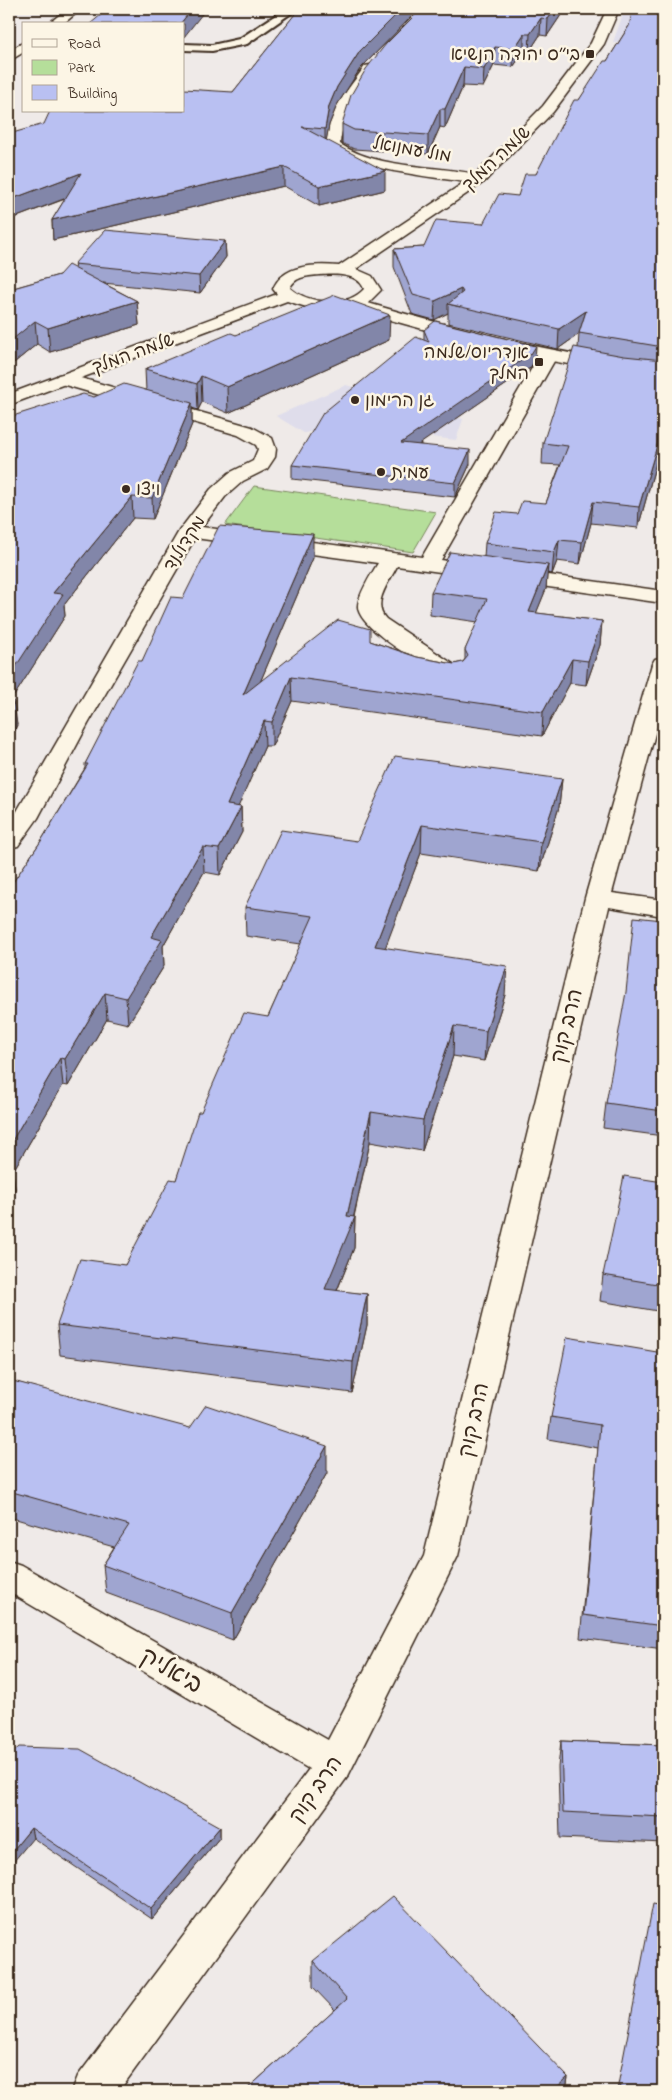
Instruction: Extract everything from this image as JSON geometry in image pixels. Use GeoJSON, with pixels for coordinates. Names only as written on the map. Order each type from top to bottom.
{"type":"FeatureCollection","features":[{"type":"Feature","properties":{"kind":"street"},"geometry":{"type":"LineString","coordinates":[[57,22],[75,9]]}},
{"type":"Feature","properties":{"kind":"street","name":"שלמה המלך"},"geometry":{"type":"LineString","coordinates":[[342,271],[479,179],[548,109],[597,44],[613,9]]}},
{"type":"Feature","properties":{"kind":"street"},"geometry":{"type":"LineString","coordinates":[[9,57],[22,47]]}},
{"type":"Feature","properties":{"kind":"street","name":"מול עמנואל"},"geometry":{"type":"LineString","coordinates":[[378,60],[340,113],[333,133],[333,146],[340,153],[389,166],[479,179]]}},
{"type":"Feature","properties":{"kind":"street"},"geometry":{"type":"LineString","coordinates":[[311,271],[342,271],[358,274],[372,283],[373,290],[371,293],[363,299],[351,303],[338,305],[311,304],[286,296],[281,289],[282,283],[290,277],[311,271]]}},
{"type":"Feature","properties":{"kind":"street","name":"שלמה המלך"},"geometry":{"type":"LineString","coordinates":[[9,400],[286,296]]}},
{"type":"Feature","properties":{"kind":"street"},"geometry":{"type":"LineString","coordinates":[[351,303],[443,331],[548,356],[663,373]]}},
{"type":"Feature","properties":{"kind":"street"},"geometry":{"type":"LineString","coordinates":[[428,565],[548,356]]}},
{"type":"Feature","properties":{"kind":"street","name":"מקדולנד"},"geometry":{"type":"LineString","coordinates":[[9,841],[26,818],[77,724],[189,532],[218,493],[236,477],[260,465],[266,457],[267,449],[265,442],[245,431],[64,378]]}},
{"type":"Feature","properties":{"kind":"street"},"geometry":{"type":"LineString","coordinates":[[189,532],[663,597]]}},
{"type":"Feature","properties":{"kind":"street"},"geometry":{"type":"LineString","coordinates":[[390,559],[368,603],[369,614],[378,624],[451,673],[454,679]]}},
{"type":"Feature","properties":{"kind":"street","name":"הרב קוק"},"geometry":{"type":"LineString","coordinates":[[93,2091],[335,1764],[442,1556],[598,898],[663,664]]}},
{"type":"Feature","properties":{"kind":"street"},"geometry":{"type":"LineString","coordinates":[[598,898],[663,908]]}},
{"type":"Feature","properties":{"kind":"street","name":"ביאליק"},"geometry":{"type":"LineString","coordinates":[[9,1575],[335,1764]]}},
{"type":"Feature","properties":{"kind":"lane"},"geometry":{"type":"LineString","coordinates":[[185,47],[212,48],[243,42],[292,9]]}},
{"type":"Feature","properties":{"kind":"shaded area"},"geometry":{"type":"Polygon","coordinates":[[[625,9],[663,9],[663,45],[613,42],[625,9]]]}},
{"type":"Feature","properties":{"kind":"shaded area","name":"גן הרימון"},"geometry":{"type":"Polygon","coordinates":[[[346,385],[463,419],[456,440],[340,426],[304,433],[276,416],[346,385]]]}},
{"type":"Feature","properties":{"kind":"green space"},"geometry":{"type":"Polygon","coordinates":[[[254,486],[436,512],[413,552],[225,525],[254,486]]]}},
{"type":"Feature","properties":{"kind":"building"},"geometry":{"type":"Polygon","coordinates":[[[108,9],[192,9],[182,22],[92,22],[108,9]]]}},
{"type":"Feature","properties":{"kind":"building"},"geometry":{"type":"Polygon","coordinates":[[[299,9],[402,9],[360,51],[337,87],[329,106],[325,129],[302,127],[385,171],[319,186],[284,167],[52,220],[81,173],[9,200],[9,134],[44,124],[50,112],[185,112],[185,89],[233,92],[299,9]]]}},
{"type":"Feature","properties":{"kind":"building"},"geometry":{"type":"Polygon","coordinates":[[[421,9],[555,9],[548,19],[541,18],[530,34],[524,34],[514,49],[495,47],[484,69],[464,67],[445,109],[440,109],[428,135],[354,130],[342,124],[351,95],[366,69],[386,44],[421,9]]]}},
{"type":"Feature","properties":{"kind":"building"},"geometry":{"type":"Polygon","coordinates":[[[637,9],[663,9],[663,347],[579,333],[586,311],[559,329],[448,304],[463,292],[461,289],[435,301],[413,295],[394,249],[424,247],[436,220],[483,224],[499,194],[518,196],[525,174],[536,174],[574,100],[579,100],[604,61],[607,61],[629,26],[632,13],[635,13],[637,9]]]}},
{"type":"Feature","properties":{"kind":"building"},"geometry":{"type":"Polygon","coordinates":[[[105,230],[225,241],[199,276],[74,264],[105,230]]]}},
{"type":"Feature","properties":{"kind":"building"},"geometry":{"type":"Polygon","coordinates":[[[68,265],[137,301],[48,328],[35,321],[13,339],[9,340],[9,288],[59,275],[68,265]]]}},
{"type":"Feature","properties":{"kind":"building"},"geometry":{"type":"Polygon","coordinates":[[[335,295],[390,315],[227,387],[201,376],[197,384],[145,369],[231,333],[236,335],[335,295]]]}},
{"type":"Feature","properties":{"kind":"building"},"geometry":{"type":"Polygon","coordinates":[[[435,321],[536,346],[531,354],[401,443],[470,450],[455,483],[292,465],[323,413],[416,337],[429,342],[424,330],[435,321]]]}},
{"type":"Feature","properties":{"kind":"building"},"geometry":{"type":"Polygon","coordinates":[[[574,347],[624,356],[663,360],[663,425],[639,507],[593,502],[582,542],[559,540],[554,552],[485,543],[496,512],[517,514],[522,501],[546,503],[568,446],[543,443],[574,347]]]}},
{"type":"Feature","properties":{"kind":"building"},"geometry":{"type":"Polygon","coordinates":[[[124,384],[192,403],[152,498],[132,497],[53,593],[63,594],[9,677],[9,420],[16,415],[83,394],[94,397],[124,384]]]}},
{"type":"Feature","properties":{"kind":"building"},"geometry":{"type":"Polygon","coordinates":[[[219,526],[313,534],[243,695],[338,620],[370,629],[370,641],[417,657],[454,664],[463,662],[468,656],[465,650],[487,599],[431,592],[450,552],[548,565],[529,612],[602,621],[588,661],[572,659],[543,712],[291,677],[272,722],[264,721],[227,805],[241,807],[219,849],[203,847],[151,937],[162,940],[126,998],[105,993],[65,1059],[60,1058],[9,1146],[9,888],[41,841],[88,764],[85,764],[138,661],[142,661],[171,597],[183,598],[219,526]]]}},
{"type":"Feature","properties":{"kind":"building"},"geometry":{"type":"Polygon","coordinates":[[[9,696],[14,702],[9,713],[9,696]]]}},
{"type":"Feature","properties":{"kind":"building"},"geometry":{"type":"Polygon","coordinates":[[[395,756],[562,779],[541,842],[422,825],[375,946],[507,966],[486,1031],[454,1026],[423,1120],[371,1112],[347,1216],[355,1217],[325,1289],[367,1294],[353,1362],[57,1325],[80,1259],[125,1265],[170,1179],[176,1180],[198,1112],[201,1112],[244,1013],[268,1017],[313,916],[245,907],[281,830],[357,841],[395,756]]]}},
{"type":"Feature","properties":{"kind":"building"},"geometry":{"type":"Polygon","coordinates":[[[634,917],[663,920],[663,1111],[606,1103],[626,992],[634,917]]]}},
{"type":"Feature","properties":{"kind":"building"},"geometry":{"type":"Polygon","coordinates":[[[624,1176],[663,1182],[663,1285],[603,1275],[624,1176]]]}},
{"type":"Feature","properties":{"kind":"building"},"geometry":{"type":"Polygon","coordinates":[[[567,1337],[663,1353],[663,1626],[583,1615],[600,1425],[551,1417],[567,1337]]]}},
{"type":"Feature","properties":{"kind":"building"},"geometry":{"type":"Polygon","coordinates":[[[9,1380],[190,1428],[206,1405],[327,1446],[232,1613],[103,1565],[129,1525],[9,1491],[9,1380]]]}},
{"type":"Feature","properties":{"kind":"building"},"geometry":{"type":"Polygon","coordinates":[[[561,1741],[663,1745],[663,1817],[563,1812],[561,1741]]]}},
{"type":"Feature","properties":{"kind":"building"},"geometry":{"type":"Polygon","coordinates":[[[19,1747],[80,1749],[220,1827],[151,1909],[31,1828],[9,1855],[9,1756],[19,1747]]]}},
{"type":"Feature","properties":{"kind":"building"},"geometry":{"type":"Polygon","coordinates":[[[393,1896],[568,2077],[553,2091],[245,2091],[347,1999],[313,1961],[393,1896]]]}},
{"type":"Feature","properties":{"kind":"building"},"geometry":{"type":"Polygon","coordinates":[[[653,1904],[663,1906],[663,2091],[627,2091],[618,2085],[653,1904]]]}},
{"type":"Feature","properties":{"kind":"place","name":"בי״ס יהודה הנשיא"},"geometry":{"type":"Point","coordinates":[590,54]}},
{"type":"Feature","properties":{"kind":"place","name":"אנדריוס/שלמה המלך"},"geometry":{"type":"Point","coordinates":[539,362]}},
{"type":"Feature","properties":{"kind":"place","name":"גן הרימון"},"geometry":{"type":"Point","coordinates":[355,400]}},
{"type":"Feature","properties":{"kind":"place","name":"עמית"},"geometry":{"type":"Point","coordinates":[381,472]}},
{"type":"Feature","properties":{"kind":"place","name":"ויצו"},"geometry":{"type":"Point","coordinates":[126,489]}}]}
